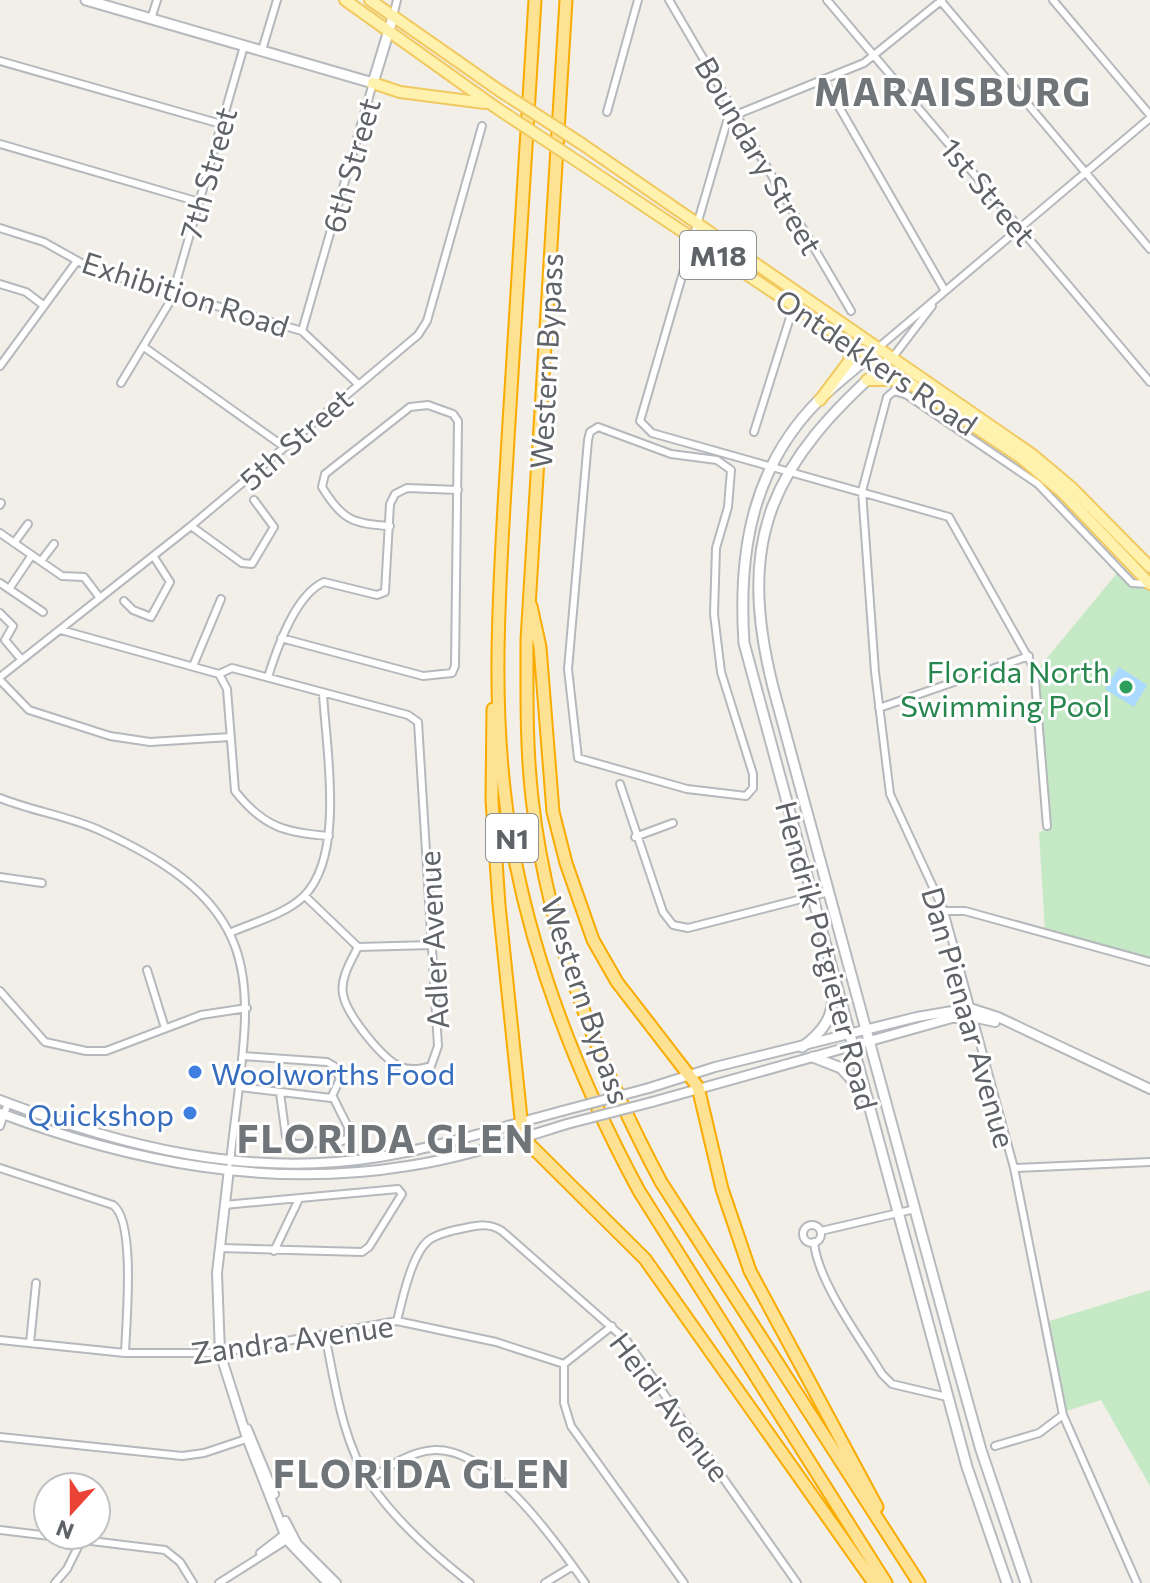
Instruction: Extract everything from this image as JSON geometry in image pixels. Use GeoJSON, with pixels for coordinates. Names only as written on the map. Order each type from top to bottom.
{"type":"FeatureCollection","features":[{"type":"Feature","properties":{"kind":"highway","name":"Western Bypass"},"geometry":{"type":"LineString","coordinates":[[535,0],[497,669],[505,796],[515,861],[539,953],[577,1063],[606,1129],[639,1191],[886,1583]]}},
{"type":"Feature","properties":{"kind":"highway","name":"Western Bypass"},"geometry":{"type":"LineString","coordinates":[[566,0],[529,602],[527,739],[535,816],[562,948],[602,1061],[661,1182],[919,1583]]}},
{"type":"Feature","properties":{"kind":"highway"},"geometry":{"type":"LineString","coordinates":[[529,602],[540,647],[553,812],[576,895],[593,940],[617,982],[698,1087],[722,1189],[750,1271],[825,1404],[906,1563]]}},
{"type":"Feature","properties":{"kind":"highway"},"geometry":{"type":"LineString","coordinates":[[497,669],[491,742],[492,800],[519,1122],[523,1138],[645,1259],[874,1583]]}},
{"type":"Feature","properties":{"kind":"main road"},"geometry":{"type":"LineString","coordinates":[[86,0],[400,92],[465,99],[496,108]]}},
{"type":"Feature","properties":{"kind":"main road","name":"Ontdekkers Road"},"geometry":{"type":"LineString","coordinates":[[345,0],[496,108],[691,238],[847,340],[874,352]]}},
{"type":"Feature","properties":{"kind":"main road","name":"Ontdekkers Road"},"geometry":{"type":"LineString","coordinates":[[370,0],[798,292],[874,352],[1044,463],[1145,564],[1150,584]]}},
{"type":"Feature","properties":{"kind":"main road","name":"6th Street"},"geometry":{"type":"LineString","coordinates":[[373,83],[393,17]]}},
{"type":"Feature","properties":{"kind":"main road"},"geometry":{"type":"LineString","coordinates":[[820,400],[850,360],[847,340]]}},
{"type":"Feature","properties":{"kind":"main road","name":"Hendrik Potgieter Road"},"geometry":{"type":"LineString","coordinates":[[874,352],[820,400],[787,440],[761,489],[744,555],[741,593],[744,643],[947,1397],[979,1507],[1007,1583]]}},
{"type":"Feature","properties":{"kind":"main road","name":"Ontdekkers Road"},"geometry":{"type":"LineString","coordinates":[[888,361],[905,380],[1045,476],[1145,564]]}},
{"type":"Feature","properties":{"kind":"main road","name":"Hendrik Potgieter Road"},"geometry":{"type":"LineString","coordinates":[[888,361],[816,429],[789,471],[762,545],[759,621],[773,687],[981,1450],[1026,1583]]}},
{"type":"Feature","properties":{"kind":"main road"},"geometry":{"type":"LineString","coordinates":[[867,380],[905,380]]}},
{"type":"Feature","properties":{"kind":"main road"},"geometry":{"type":"LineString","coordinates":[[802,1047],[824,1028],[832,1010],[834,992],[828,960]]}},
{"type":"Feature","properties":{"kind":"main road"},"geometry":{"type":"LineString","coordinates":[[813,1057],[849,1074],[873,1119]]}},
{"type":"Feature","properties":{"kind":"street"},"geometry":{"type":"LineString","coordinates":[[151,19],[157,0]]}},
{"type":"Feature","properties":{"kind":"street"},"geometry":{"type":"LineString","coordinates":[[262,50],[277,0]]}},
{"type":"Feature","properties":{"kind":"street","name":"6th Street"},"geometry":{"type":"LineString","coordinates":[[393,17],[397,0]]}},
{"type":"Feature","properties":{"kind":"street"},"geometry":{"type":"LineString","coordinates":[[607,112],[638,0]]}},
{"type":"Feature","properties":{"kind":"street","name":"Boundary Street"},"geometry":{"type":"LineString","coordinates":[[669,0],[851,311]]}},
{"type":"Feature","properties":{"kind":"street","name":"1st Street"},"geometry":{"type":"LineString","coordinates":[[827,0],[1150,382]]}},
{"type":"Feature","properties":{"kind":"street"},"geometry":{"type":"LineString","coordinates":[[1047,826],[1038,687],[1029,656],[949,517],[648,431],[640,421],[641,412],[723,124],[736,113],[876,57],[941,0],[1150,249]]}},
{"type":"Feature","properties":{"kind":"street"},"geometry":{"type":"LineString","coordinates":[[874,352],[1150,117],[1053,0]]}},
{"type":"Feature","properties":{"kind":"street","name":"7th Street"},"geometry":{"type":"LineString","coordinates":[[121,383],[173,293],[244,46]]}},
{"type":"Feature","properties":{"kind":"street"},"geometry":{"type":"LineString","coordinates":[[0,61],[221,124]]}},
{"type":"Feature","properties":{"kind":"street"},"geometry":{"type":"LineString","coordinates":[[823,79],[945,291]]}},
{"type":"Feature","properties":{"kind":"street","name":"6th Street"},"geometry":{"type":"LineString","coordinates":[[302,331],[373,83]]}},
{"type":"Feature","properties":{"kind":"street","name":"5th Street"},"geometry":{"type":"LineString","coordinates":[[0,679],[21,659],[154,557],[357,383],[410,343],[427,321],[482,126]]}},
{"type":"Feature","properties":{"kind":"street"},"geometry":{"type":"LineString","coordinates":[[0,144],[199,202]]}},
{"type":"Feature","properties":{"kind":"street","name":"Exhibition Road"},"geometry":{"type":"LineString","coordinates":[[0,228],[44,242],[94,270],[302,331],[357,383]]}},
{"type":"Feature","properties":{"kind":"street"},"geometry":{"type":"LineString","coordinates":[[0,366],[77,261]]}},
{"type":"Feature","properties":{"kind":"street"},"geometry":{"type":"LineString","coordinates":[[0,284],[26,292],[43,305]]}},
{"type":"Feature","properties":{"kind":"street"},"geometry":{"type":"LineString","coordinates":[[754,432],[798,292]]}},
{"type":"Feature","properties":{"kind":"street"},"geometry":{"type":"LineString","coordinates":[[888,361],[939,297]]}},
{"type":"Feature","properties":{"kind":"street"},"geometry":{"type":"LineString","coordinates":[[144,347],[283,446]]}},
{"type":"Feature","properties":{"kind":"street","name":"Dan Pienaar Avenue"},"geometry":{"type":"LineString","coordinates":[[1137,1583],[1063,1415],[1014,1168],[944,911],[893,805],[879,708],[862,491],[887,397],[894,391],[902,393],[1038,484],[1132,583],[1150,584]]}},
{"type":"Feature","properties":{"kind":"street"},"geometry":{"type":"LineString","coordinates":[[281,638],[423,676],[452,673],[455,666],[458,490],[456,417],[428,405],[415,405],[404,410],[330,470],[322,483],[326,494],[350,521],[390,526]]}},
{"type":"Feature","properties":{"kind":"street"},"geometry":{"type":"LineString","coordinates":[[598,427],[671,454],[717,460],[728,466],[732,473],[728,507],[716,548],[714,614],[721,672],[753,774],[753,788],[746,796],[687,789],[586,762],[577,754],[568,669],[590,432],[598,427]]}},
{"type":"Feature","properties":{"kind":"street"},"geometry":{"type":"LineString","coordinates":[[671,454],[675,439]]}},
{"type":"Feature","properties":{"kind":"street"},"geometry":{"type":"LineString","coordinates":[[268,677],[288,623],[320,583],[377,595],[385,592],[392,498],[399,490],[458,490]]}},
{"type":"Feature","properties":{"kind":"street"},"geometry":{"type":"LineString","coordinates":[[191,526],[242,563],[252,564],[274,530],[254,500]]}},
{"type":"Feature","properties":{"kind":"street"},"geometry":{"type":"LineString","coordinates":[[14,543],[28,524]]}},
{"type":"Feature","properties":{"kind":"street"},"geometry":{"type":"LineString","coordinates":[[0,533],[62,576],[84,577],[100,598]]}},
{"type":"Feature","properties":{"kind":"street"},"geometry":{"type":"LineString","coordinates":[[41,561],[54,544]]}},
{"type":"Feature","properties":{"kind":"street"},"geometry":{"type":"LineString","coordinates":[[9,589],[32,555]]}},
{"type":"Feature","properties":{"kind":"street"},"geometry":{"type":"LineString","coordinates":[[124,601],[148,617],[156,613],[170,582],[154,557]]}},
{"type":"Feature","properties":{"kind":"street"},"geometry":{"type":"LineString","coordinates":[[0,583],[43,612]]}},
{"type":"Feature","properties":{"kind":"street"},"geometry":{"type":"LineString","coordinates":[[193,666],[221,599]]}},
{"type":"Feature","properties":{"kind":"street"},"geometry":{"type":"LineString","coordinates":[[0,613],[13,626],[2,640],[21,659]]}},
{"type":"Feature","properties":{"kind":"street"},"geometry":{"type":"LineString","coordinates":[[61,630],[219,674],[232,668],[323,694],[329,836],[305,896],[275,914],[232,932]]}},
{"type":"Feature","properties":{"kind":"street"},"geometry":{"type":"LineString","coordinates":[[879,708],[1029,656]]}},
{"type":"Feature","properties":{"kind":"street"},"geometry":{"type":"LineString","coordinates":[[219,674],[227,689],[233,784],[245,802],[283,831],[329,836]]}},
{"type":"Feature","properties":{"kind":"street"},"geometry":{"type":"LineString","coordinates":[[0,679],[29,710],[110,736],[150,742],[230,737]]}},
{"type":"Feature","properties":{"kind":"street","name":"Adler Avenue"},"geometry":{"type":"LineString","coordinates":[[323,694],[408,715],[418,722],[421,732],[438,1046],[431,1066],[415,1070],[390,1060],[367,1035],[345,1003],[343,980],[358,947]]}},
{"type":"Feature","properties":{"kind":"street"},"geometry":{"type":"LineString","coordinates":[[620,784],[635,837],[663,912],[677,927],[688,928],[829,892]]}},
{"type":"Feature","properties":{"kind":"street"},"geometry":{"type":"LineString","coordinates":[[0,798],[95,828],[144,854],[190,884],[232,932],[242,959],[247,1008],[220,1248],[220,1353],[288,1535],[328,1583]]}},
{"type":"Feature","properties":{"kind":"street"},"geometry":{"type":"LineString","coordinates":[[635,837],[673,823]]}},
{"type":"Feature","properties":{"kind":"street"},"geometry":{"type":"LineString","coordinates":[[0,877],[42,883]]}},
{"type":"Feature","properties":{"kind":"street"},"geometry":{"type":"LineString","coordinates":[[305,896],[358,947],[431,945]]}},
{"type":"Feature","properties":{"kind":"street"},"geometry":{"type":"LineString","coordinates":[[944,911],[965,911],[1150,962]]}},
{"type":"Feature","properties":{"kind":"street"},"geometry":{"type":"LineString","coordinates":[[147,970],[165,1028]]}},
{"type":"Feature","properties":{"kind":"street"},"geometry":{"type":"LineString","coordinates":[[0,991],[37,1035],[53,1044],[76,1050],[106,1051],[201,1015],[247,1008]]}},
{"type":"Feature","properties":{"kind":"street"},"geometry":{"type":"LineString","coordinates":[[0,1126],[4,1102],[129,1144],[230,1162],[316,1164],[382,1157],[649,1088],[690,1074],[802,1047],[852,1040],[971,1013],[1022,1029],[1150,1089]]}},
{"type":"Feature","properties":{"kind":"street"},"geometry":{"type":"LineString","coordinates":[[2,1114],[130,1155],[228,1172],[339,1173],[404,1167],[523,1138],[813,1057],[852,1040]]}},
{"type":"Feature","properties":{"kind":"street"},"geometry":{"type":"LineString","coordinates":[[243,1056],[280,1056],[331,1064],[340,1079],[333,1097],[348,1127],[348,1138],[340,1142],[295,1144],[286,1137],[280,1093]]}},
{"type":"Feature","properties":{"kind":"street"},"geometry":{"type":"LineString","coordinates":[[240,1087],[333,1097]]}},
{"type":"Feature","properties":{"kind":"street"},"geometry":{"type":"LineString","coordinates":[[1014,1168],[1150,1162]]}},
{"type":"Feature","properties":{"kind":"street"},"geometry":{"type":"LineString","coordinates":[[0,1168],[120,1211],[127,1239],[125,1353]]}},
{"type":"Feature","properties":{"kind":"street"},"geometry":{"type":"LineString","coordinates":[[220,1248],[362,1252],[369,1247],[402,1194],[398,1189],[224,1205]]}},
{"type":"Feature","properties":{"kind":"street"},"geometry":{"type":"LineString","coordinates":[[274,1251],[299,1199]]}},
{"type":"Feature","properties":{"kind":"street"},"geometry":{"type":"LineString","coordinates":[[821,1231],[916,1209]]}},
{"type":"Feature","properties":{"kind":"street","name":"Heidi Avenue"},"geometry":{"type":"LineString","coordinates":[[397,1321],[404,1294],[426,1242],[460,1229],[490,1225],[502,1231],[612,1326],[631,1347],[797,1583]]}},
{"type":"Feature","properties":{"kind":"street"},"geometry":{"type":"LineString","coordinates":[[821,1231],[813,1225],[804,1229],[805,1239],[814,1242],[834,1292],[882,1374],[892,1384],[947,1397]]}},
{"type":"Feature","properties":{"kind":"street"},"geometry":{"type":"LineString","coordinates":[[814,1242],[820,1238],[821,1231]]}},
{"type":"Feature","properties":{"kind":"street"},"geometry":{"type":"LineString","coordinates":[[30,1343],[36,1283]]}},
{"type":"Feature","properties":{"kind":"street","name":"Zandra Avenue"},"geometry":{"type":"LineString","coordinates":[[0,1340],[125,1353],[220,1353],[397,1321],[496,1342],[564,1364]]}},
{"type":"Feature","properties":{"kind":"street"},"geometry":{"type":"LineString","coordinates":[[612,1326],[564,1364],[564,1403],[571,1426],[684,1583]]}},
{"type":"Feature","properties":{"kind":"street"},"geometry":{"type":"LineString","coordinates":[[325,1335],[338,1400],[368,1481],[425,1543],[470,1583]]}},
{"type":"Feature","properties":{"kind":"street"},"geometry":{"type":"LineString","coordinates":[[995,1446],[1039,1433],[1063,1415]]}},
{"type":"Feature","properties":{"kind":"street"},"geometry":{"type":"LineString","coordinates":[[0,1437],[182,1456],[249,1434]]}},
{"type":"Feature","properties":{"kind":"street"},"geometry":{"type":"LineString","coordinates":[[368,1481],[416,1453],[434,1450],[453,1454],[485,1471],[526,1505],[585,1583]]}},
{"type":"Feature","properties":{"kind":"street"},"geometry":{"type":"LineString","coordinates":[[0,1530],[32,1534]]}},
{"type":"Feature","properties":{"kind":"street"},"geometry":{"type":"LineString","coordinates":[[219,1583],[288,1535]]}},
{"type":"Feature","properties":{"kind":"street"},"geometry":{"type":"LineString","coordinates":[[288,1535],[336,1583]]}},
{"type":"Feature","properties":{"kind":"street"},"geometry":{"type":"LineString","coordinates":[[112,1543],[165,1550],[180,1562],[193,1583]]}},
{"type":"Feature","properties":{"kind":"street"},"geometry":{"type":"LineString","coordinates":[[55,1583],[76,1551]]}},
{"type":"Feature","properties":{"kind":"street"},"geometry":{"type":"LineString","coordinates":[[545,1583],[573,1566]]}},
{"type":"Feature","properties":{"kind":"green space"},"geometry":{"type":"Polygon","coordinates":[[[1118,572],[1133,587],[1150,590],[1150,960],[1045,931],[1039,833],[1050,826],[1037,670],[1118,572]]]}},
{"type":"Feature","properties":{"kind":"green space"},"geometry":{"type":"Polygon","coordinates":[[[1150,1290],[1150,1486],[1101,1400],[1060,1413],[1043,1323],[1150,1290]]]}},
{"type":"Feature","properties":{"kind":"water","name":"Florida North Swimming Pool"},"geometry":{"type":"Polygon","coordinates":[[[1119,667],[1147,685],[1134,707],[1105,689],[1119,667]]]}},
{"type":"Feature","properties":{"kind":"place","name":"Florida North Swimming Pool"},"geometry":{"type":"Point","coordinates":[1126,687]}},
{"type":"Feature","properties":{"kind":"place","name":"Woolworths Food"},"geometry":{"type":"Point","coordinates":[195,1072]}},
{"type":"Feature","properties":{"kind":"place","name":"Quickshop"},"geometry":{"type":"Point","coordinates":[190,1113]}},
{"type":"Feature","properties":{"kind":"district","name":"MARAISBURG"},"geometry":{"type":"Point","coordinates":[953,90]}},
{"type":"Feature","properties":{"kind":"district","name":"FLORIDA GLEN"},"geometry":{"type":"Point","coordinates":[386,1137]}},
{"type":"Feature","properties":{"kind":"district","name":"FLORIDA GLEN"},"geometry":{"type":"Point","coordinates":[422,1472]}}]}
